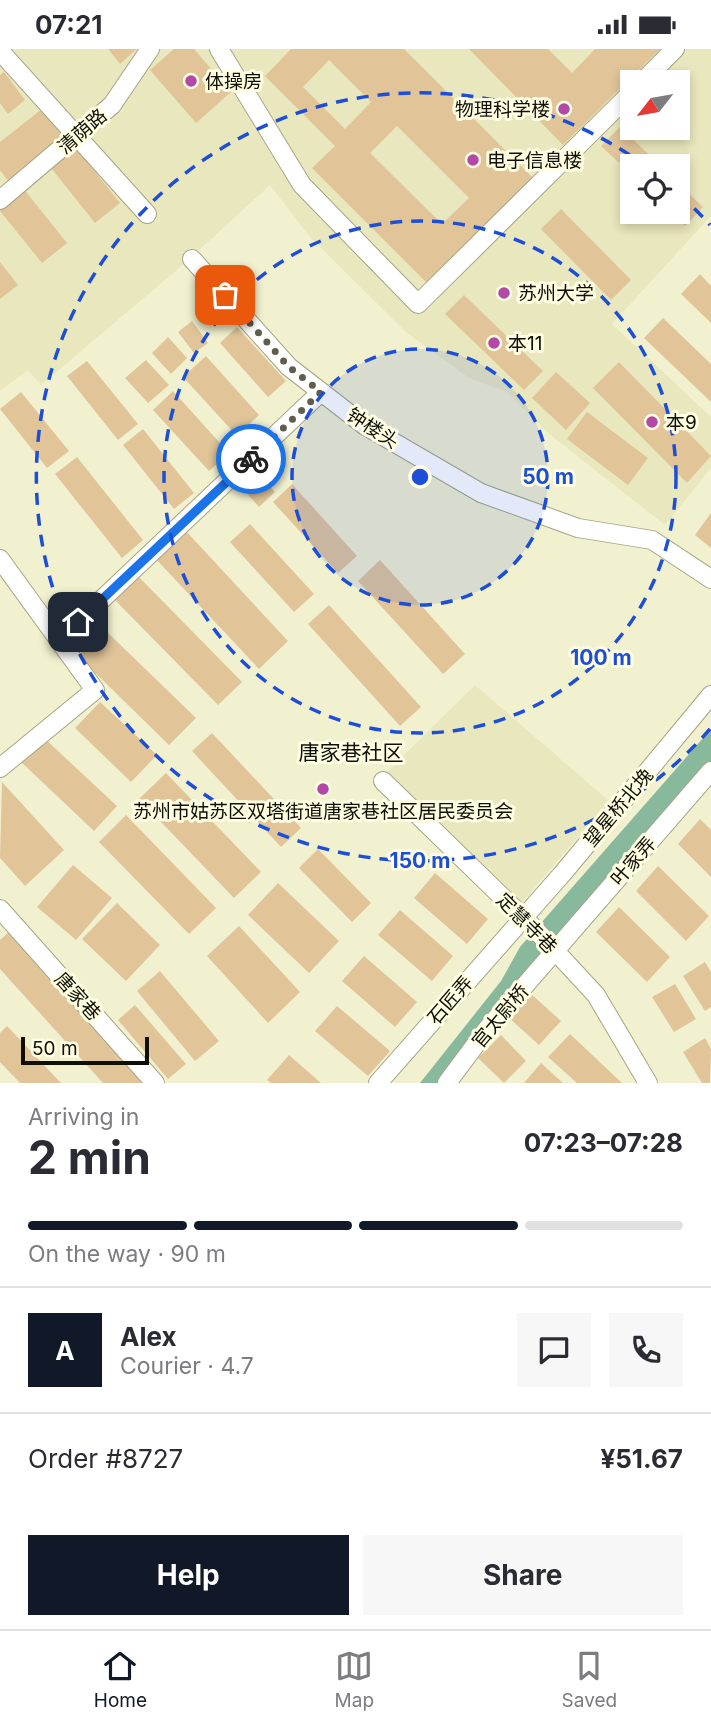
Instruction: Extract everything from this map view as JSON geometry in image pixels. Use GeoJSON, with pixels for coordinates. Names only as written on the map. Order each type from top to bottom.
{"type":"FeatureCollection","features":[{"type":"Feature","properties":{"kind":"street","name":"清荫路"},"geometry":{"type":"LineString","coordinates":[[0,199],[78,136],[111,105],[150,49]]}},
{"type":"Feature","properties":{"kind":"street"},"geometry":{"type":"LineString","coordinates":[[219,49],[302,185],[418,305],[620,104]]}},
{"type":"Feature","properties":{"kind":"street"},"geometry":{"type":"LineString","coordinates":[[654,70],[675,49]]}},
{"type":"Feature","properties":{"kind":"street"},"geometry":{"type":"LineString","coordinates":[[3,53],[147,214]]}},
{"type":"Feature","properties":{"kind":"street","name":"钟楼头"},"geometry":{"type":"LineString","coordinates":[[192,259],[289,367],[364,425],[481,493],[578,528],[652,540],[711,579]]}},
{"type":"Feature","properties":{"kind":"street"},"geometry":{"type":"LineString","coordinates":[[59,640],[321,392]]}},
{"type":"Feature","properties":{"kind":"street"},"geometry":{"type":"LineString","coordinates":[[0,559],[95,690],[0,768]]}},
{"type":"Feature","properties":{"kind":"street","name":"望星桥北堍"},"geometry":{"type":"LineString","coordinates":[[528,923],[563,873],[711,695]]}},
{"type":"Feature","properties":{"kind":"street","name":"叶家弄"},"geometry":{"type":"LineString","coordinates":[[553,948],[711,771]]}},
{"type":"Feature","properties":{"kind":"street","name":"定慧寺巷"},"geometry":{"type":"LineString","coordinates":[[383,781],[553,948],[596,995],[648,1083]]}},
{"type":"Feature","properties":{"kind":"street","name":"唐家巷"},"geometry":{"type":"LineString","coordinates":[[0,909],[155,1083]]}},
{"type":"Feature","properties":{"kind":"street","name":"石匠弄"},"geometry":{"type":"LineString","coordinates":[[378,1083],[528,923]]}},
{"type":"Feature","properties":{"kind":"street","name":"官太尉桥"},"geometry":{"type":"LineString","coordinates":[[447,1083],[553,948]]}},
{"type":"Feature","properties":{"kind":"shaded area","name":"苏州大学"},"geometry":{"type":"Polygon","coordinates":[[[0,49],[711,49],[711,216],[612,324],[711,417],[711,468],[665,525],[548,433],[507,392],[469,378],[407,333],[310,237],[270,185],[185,263],[41,385],[28,370],[0,391],[0,49]]]}},
{"type":"Feature","properties":{"kind":"shaded area"},"geometry":{"type":"Polygon","coordinates":[[[475,685],[609,801],[522,902],[387,772],[475,685]]]}},
{"type":"Feature","properties":{"kind":"shaded area"},"geometry":{"type":"Polygon","coordinates":[[[711,729],[711,764],[440,1083],[420,1083],[501,981],[520,947],[711,729]]]}},
{"type":"Feature","properties":{"kind":"building"},"geometry":{"type":"Polygon","coordinates":[[[108,49],[137,49],[120,64],[108,49]]]}},
{"type":"Feature","properties":{"kind":"building","name":"体操房"},"geometry":{"type":"Polygon","coordinates":[[[174,49],[194,49],[231,92],[196,123],[150,70],[174,49]]]}},
{"type":"Feature","properties":{"kind":"building","name":"电子信息楼"},"geometry":{"type":"Polygon","coordinates":[[[291,49],[404,49],[532,177],[427,283],[312,168],[335,146],[265,76],[291,49]],[[329,60],[303,87],[345,129],[371,102],[329,60]],[[397,126],[370,153],[442,224],[469,198],[397,126]]]}},
{"type":"Feature","properties":{"kind":"building","name":"物理科学楼"},"geometry":{"type":"Polygon","coordinates":[[[469,49],[548,49],[572,73],[595,49],[660,49],[639,70],[620,70],[620,89],[563,145],[469,49]]]}},
{"type":"Feature","properties":{"kind":"building"},"geometry":{"type":"Polygon","coordinates":[[[4,72],[25,100],[8,114],[0,103],[0,75],[4,72]]]}},
{"type":"Feature","properties":{"kind":"building"},"geometry":{"type":"Polygon","coordinates":[[[42,109],[65,139],[9,182],[0,170],[0,142],[42,109]]]}},
{"type":"Feature","properties":{"kind":"building"},"geometry":{"type":"Polygon","coordinates":[[[620,127],[620,140],[634,140],[648,154],[620,154],[620,164],[601,146],[620,127]]]}},
{"type":"Feature","properties":{"kind":"building"},"geometry":{"type":"Polygon","coordinates":[[[76,148],[120,203],[95,223],[51,168],[76,148]]]}},
{"type":"Feature","properties":{"kind":"building"},"geometry":{"type":"Polygon","coordinates":[[[23,188],[67,243],[42,263],[0,211],[0,207],[23,188]]]}},
{"type":"Feature","properties":{"kind":"building"},"geometry":{"type":"Polygon","coordinates":[[[690,194],[703,207],[690,221],[690,194]]]}},
{"type":"Feature","properties":{"kind":"building"},"geometry":{"type":"Polygon","coordinates":[[[561,209],[631,280],[611,300],[541,229],[561,209]]]}},
{"type":"Feature","properties":{"kind":"building"},"geometry":{"type":"Polygon","coordinates":[[[0,262],[18,285],[0,299],[0,262]]]}},
{"type":"Feature","properties":{"kind":"building"},"geometry":{"type":"Polygon","coordinates":[[[700,274],[711,286],[711,323],[681,294],[700,274]]]}},
{"type":"Feature","properties":{"kind":"building","name":"本11"},"geometry":{"type":"Polygon","coordinates":[[[464,295],[543,371],[524,390],[445,314],[464,295]]]}},
{"type":"Feature","properties":{"kind":"building"},"geometry":{"type":"Polygon","coordinates":[[[663,318],[711,364],[711,402],[644,338],[663,318]]]}},
{"type":"Feature","properties":{"kind":"building"},"geometry":{"type":"Polygon","coordinates":[[[192,321],[208,343],[194,353],[178,332],[192,321]]]}},
{"type":"Feature","properties":{"kind":"building"},"geometry":{"type":"Polygon","coordinates":[[[237,327],[286,381],[268,397],[220,343],[237,327]]]}},
{"type":"Feature","properties":{"kind":"building"},"geometry":{"type":"Polygon","coordinates":[[[168,337],[187,358],[171,374],[152,353],[168,337]]]}},
{"type":"Feature","properties":{"kind":"building"},"geometry":{"type":"Polygon","coordinates":[[[206,356],[259,415],[237,436],[183,377],[206,356]]]}},
{"type":"Feature","properties":{"kind":"building"},"geometry":{"type":"Polygon","coordinates":[[[146,360],[169,385],[148,403],[125,378],[146,360]]]}},
{"type":"Feature","properties":{"kind":"building"},"geometry":{"type":"Polygon","coordinates":[[[87,361],[138,424],[118,440],[67,376],[87,361]]]}},
{"type":"Feature","properties":{"kind":"building","name":"本9"},"geometry":{"type":"Polygon","coordinates":[[[619,362],[711,456],[687,483],[593,388],[619,362]]]}},
{"type":"Feature","properties":{"kind":"building"},"geometry":{"type":"Polygon","coordinates":[[[556,372],[590,403],[566,430],[532,398],[556,372]]]}},
{"type":"Feature","properties":{"kind":"building"},"geometry":{"type":"Polygon","coordinates":[[[173,391],[229,453],[209,471],[153,410],[173,391]]]}},
{"type":"Feature","properties":{"kind":"building"},"geometry":{"type":"Polygon","coordinates":[[[21,392],[69,451],[47,468],[0,409],[21,392]]]}},
{"type":"Feature","properties":{"kind":"building"},"geometry":{"type":"Polygon","coordinates":[[[587,412],[648,458],[628,485],[567,439],[587,412]]]}},
{"type":"Feature","properties":{"kind":"building"},"geometry":{"type":"Polygon","coordinates":[[[143,429],[194,493],[174,509],[123,445],[143,429]]]}},
{"type":"Feature","properties":{"kind":"building"},"geometry":{"type":"Polygon","coordinates":[[[77,457],[143,540],[122,558],[55,474],[77,457]]]}},
{"type":"Feature","properties":{"kind":"building"},"geometry":{"type":"Polygon","coordinates":[[[250,465],[275,492],[259,507],[234,479],[250,465]]]}},
{"type":"Feature","properties":{"kind":"building"},"geometry":{"type":"Polygon","coordinates":[[[292,484],[357,556],[338,573],[273,502],[292,484]]]}},
{"type":"Feature","properties":{"kind":"building"},"geometry":{"type":"Polygon","coordinates":[[[711,513],[711,548],[695,535],[711,513]]]}},
{"type":"Feature","properties":{"kind":"building"},"geometry":{"type":"Polygon","coordinates":[[[250,524],[314,594],[294,612],[230,542],[250,524]]]}},
{"type":"Feature","properties":{"kind":"building"},"geometry":{"type":"Polygon","coordinates":[[[184,529],[288,641],[259,669],[154,557],[184,529]]]}},
{"type":"Feature","properties":{"kind":"building"},"geometry":{"type":"Polygon","coordinates":[[[380,560],[465,654],[443,674],[358,581],[380,560]]]}},
{"type":"Feature","properties":{"kind":"building"},"geometry":{"type":"Polygon","coordinates":[[[136,574],[242,682],[218,705],[112,597],[136,574]]]}},
{"type":"Feature","properties":{"kind":"building"},"geometry":{"type":"Polygon","coordinates":[[[329,605],[421,707],[400,726],[308,624],[329,605]]]}},
{"type":"Feature","properties":{"kind":"building"},"geometry":{"type":"Polygon","coordinates":[[[104,629],[196,718],[169,745],[78,656],[104,629]]]}},
{"type":"Feature","properties":{"kind":"building"},"geometry":{"type":"Polygon","coordinates":[[[100,702],[157,755],[131,782],[75,728],[100,702]]]}},
{"type":"Feature","properties":{"kind":"building"},"geometry":{"type":"Polygon","coordinates":[[[212,733],[301,828],[281,847],[192,751],[212,733]]]}},
{"type":"Feature","properties":{"kind":"building"},"geometry":{"type":"Polygon","coordinates":[[[43,737],[117,806],[94,831],[20,761],[43,737]]]}},
{"type":"Feature","properties":{"kind":"building"},"geometry":{"type":"Polygon","coordinates":[[[166,773],[261,872],[234,898],[139,799],[166,773]]]}},
{"type":"Feature","properties":{"kind":"building"},"geometry":{"type":"Polygon","coordinates":[[[2,782],[64,850],[25,886],[0,858],[2,782]]]}},
{"type":"Feature","properties":{"kind":"building"},"geometry":{"type":"Polygon","coordinates":[[[126,815],[216,908],[189,934],[99,842],[126,815]]]}},
{"type":"Feature","properties":{"kind":"building"},"geometry":{"type":"Polygon","coordinates":[[[700,819],[711,830],[711,877],[678,844],[700,819]]]}},
{"type":"Feature","properties":{"kind":"building"},"geometry":{"type":"Polygon","coordinates":[[[318,849],[371,903],[352,922],[299,868],[318,849]]]}},
{"type":"Feature","properties":{"kind":"building"},"geometry":{"type":"Polygon","coordinates":[[[73,865],[112,898],[76,940],[37,907],[73,865]]]}},
{"type":"Feature","properties":{"kind":"building"},"geometry":{"type":"Polygon","coordinates":[[[658,866],[709,916],[686,941],[636,891],[658,866]]]}},
{"type":"Feature","properties":{"kind":"building"},"geometry":{"type":"Polygon","coordinates":[[[435,873],[488,919],[467,944],[414,898],[435,873]]]}},
{"type":"Feature","properties":{"kind":"building"},"geometry":{"type":"Polygon","coordinates":[[[278,883],[339,941],[309,973],[248,915],[278,883]]]}},
{"type":"Feature","properties":{"kind":"building"},"geometry":{"type":"Polygon","coordinates":[[[117,903],[160,945],[126,981],[82,939],[117,903]]]}},
{"type":"Feature","properties":{"kind":"building"},"geometry":{"type":"Polygon","coordinates":[[[619,907],[670,957],[647,982],[596,932],[619,907]]]}},
{"type":"Feature","properties":{"kind":"building"},"geometry":{"type":"Polygon","coordinates":[[[400,910],[453,956],[432,981],[378,935],[400,910]]]}},
{"type":"Feature","properties":{"kind":"building"},"geometry":{"type":"Polygon","coordinates":[[[239,926],[300,992],[268,1023],[207,956],[239,926]]]}},
{"type":"Feature","properties":{"kind":"building"},"geometry":{"type":"Polygon","coordinates":[[[10,931],[147,1083],[103,1083],[0,969],[0,940],[10,931]]]}},
{"type":"Feature","properties":{"kind":"building"},"geometry":{"type":"Polygon","coordinates":[[[364,956],[417,1002],[395,1027],[342,981],[364,956]]]}},
{"type":"Feature","properties":{"kind":"building"},"geometry":{"type":"Polygon","coordinates":[[[705,962],[711,972],[711,1007],[705,1011],[683,976],[705,962]]]}},
{"type":"Feature","properties":{"kind":"building"},"geometry":{"type":"Polygon","coordinates":[[[160,971],[219,1041],[195,1061],[137,991],[160,971]]]}},
{"type":"Feature","properties":{"kind":"building"},"geometry":{"type":"Polygon","coordinates":[[[675,984],[696,1019],[674,1032],[652,997],[675,984]]]}},
{"type":"Feature","properties":{"kind":"building"},"geometry":{"type":"Polygon","coordinates":[[[530,993],[561,1021],[539,1045],[508,1017],[530,993]]]}},
{"type":"Feature","properties":{"kind":"building"},"geometry":{"type":"Polygon","coordinates":[[[135,1005],[186,1064],[168,1079],[118,1020],[135,1005]]]}},
{"type":"Feature","properties":{"kind":"building"},"geometry":{"type":"Polygon","coordinates":[[[337,1006],[390,1051],[368,1076],[315,1031],[337,1006]]]}},
{"type":"Feature","properties":{"kind":"building"},"geometry":{"type":"Polygon","coordinates":[[[7,1026],[61,1083],[20,1083],[0,1062],[0,1033],[7,1026]]]}},
{"type":"Feature","properties":{"kind":"building"},"geometry":{"type":"Polygon","coordinates":[[[570,1034],[622,1083],[577,1083],[548,1057],[570,1034]]]}},
{"type":"Feature","properties":{"kind":"building"},"geometry":{"type":"Polygon","coordinates":[[[501,1035],[526,1061],[504,1083],[478,1058],[501,1035]]]}},
{"type":"Feature","properties":{"kind":"building"},"geometry":{"type":"Polygon","coordinates":[[[705,1038],[711,1049],[710,1083],[702,1083],[683,1052],[705,1038]]]}},
{"type":"Feature","properties":{"kind":"building"},"geometry":{"type":"Polygon","coordinates":[[[289,1055],[321,1083],[271,1083],[267,1080],[289,1055]]]}},
{"type":"Feature","properties":{"kind":"building"},"geometry":{"type":"Polygon","coordinates":[[[541,1063],[563,1083],[524,1083],[541,1063]]]}},
{"type":"Feature","properties":{"kind":"way so far"},"geometry":{"type":"LineString","coordinates":[[225,295],[289,367],[321,392],[251,459]]}},
{"type":"Feature","properties":{"kind":"place","name":"体操房"},"geometry":{"type":"Point","coordinates":[191,81]}},
{"type":"Feature","properties":{"kind":"place","name":"物理科学楼"},"geometry":{"type":"Point","coordinates":[564,109]}},
{"type":"Feature","properties":{"kind":"place","name":"电子信息楼"},"geometry":{"type":"Point","coordinates":[473,160]}},
{"type":"Feature","properties":{"kind":"place","name":"苏州大学"},"geometry":{"type":"Point","coordinates":[504,293]}},
{"type":"Feature","properties":{"kind":"place","name":"本11"},"geometry":{"type":"Point","coordinates":[494,343]}},
{"type":"Feature","properties":{"kind":"place","name":"本9"},"geometry":{"type":"Point","coordinates":[652,422]}},
{"type":"Feature","properties":{"kind":"place","name":"苏州市姑苏区双塔街道唐家巷社区居民委员会"},"geometry":{"type":"Point","coordinates":[323,789]}},
{"type":"Feature","properties":{"kind":"district","name":"唐家巷社区"},"geometry":{"type":"Point","coordinates":[351,753]}},
{"type":"Feature","properties":{"kind":"route"},"geometry":{"type":"LineString","coordinates":[[78,622],[251,459]]}}]}
